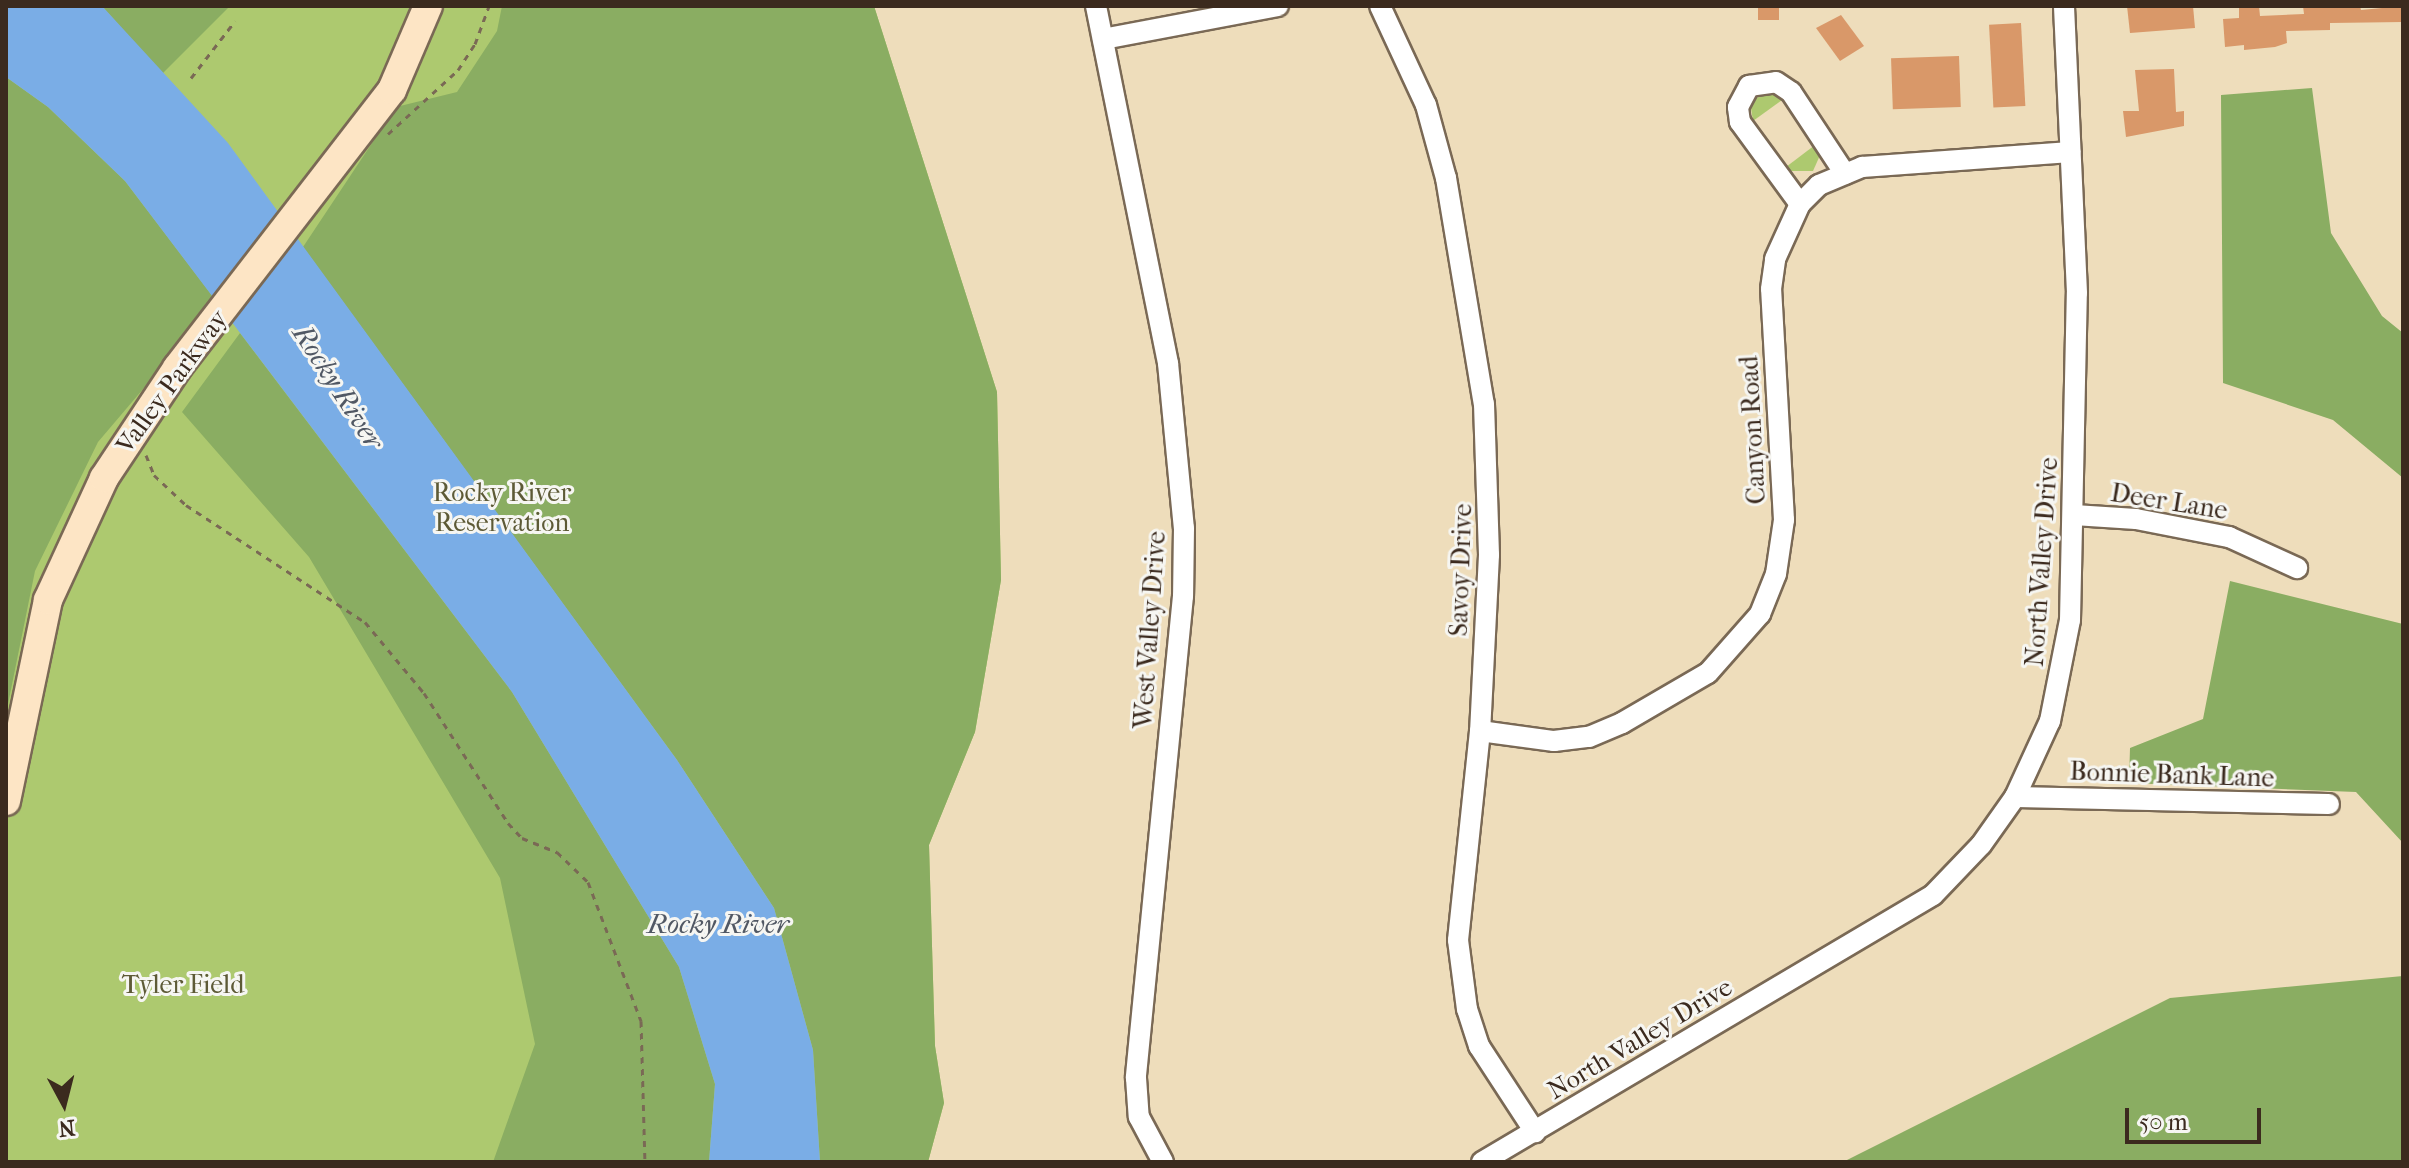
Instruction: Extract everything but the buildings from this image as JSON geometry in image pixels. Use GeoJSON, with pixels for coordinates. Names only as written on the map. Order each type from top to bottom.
{"type":"FeatureCollection","features":[{"type":"Feature","properties":{"kind":"street","name":"Valley Parkway"},"geometry":{"type":"LineString","coordinates":[[6,801],[48,600],[104,478],[177,368],[304,210],[392,90],[428,6]]}},
{"type":"Feature","properties":{"kind":"street","name":"West Valley Drive"},"geometry":{"type":"LineString","coordinates":[[1096,6],[1168,363],[1184,528],[1183,596],[1136,1078],[1139,1117],[1163,1162]]}},
{"type":"Feature","properties":{"kind":"street"},"geometry":{"type":"LineString","coordinates":[[1103,39],[1278,6]]}},
{"type":"Feature","properties":{"kind":"street","name":"Savoy Drive"},"geometry":{"type":"LineString","coordinates":[[1380,6],[1402,46],[1434,134],[1478,361],[1490,505],[1480,731],[1458,940],[1467,1009],[1479,1046],[1535,1132]]}},
{"type":"Feature","properties":{"kind":"street","name":"North Valley Drive"},"geometry":{"type":"LineString","coordinates":[[1482,1162],[1933,895],[1981,845],[2015,797],[2050,721],[2063,670],[2074,515],[2077,293],[2064,6]]}},
{"type":"Feature","properties":{"kind":"street"},"geometry":{"type":"LineString","coordinates":[[1800,204],[1740,122],[1738,107],[1749,86],[1776,82],[1791,92],[1845,174]]}},
{"type":"Feature","properties":{"kind":"street","name":"Canyon Road"},"geometry":{"type":"LineString","coordinates":[[1480,731],[1554,741],[1589,737],[1622,723],[1708,673],[1760,614],[1776,574],[1784,520],[1771,289],[1775,259],[1800,204],[1819,185],[1845,174],[1901,160],[2070,152]]}},
{"type":"Feature","properties":{"kind":"street","name":"Deer Lane"},"geometry":{"type":"LineString","coordinates":[[2074,515],[2136,519],[2229,537],[2297,568]]}},
{"type":"Feature","properties":{"kind":"street","name":"Bonnie Bank Lane"},"geometry":{"type":"LineString","coordinates":[[2015,797],[2329,804]]}},
{"type":"Feature","properties":{"kind":"path"},"geometry":{"type":"LineString","coordinates":[[385,136],[458,70],[475,44],[489,6]]}},
{"type":"Feature","properties":{"kind":"path"},"geometry":{"type":"LineString","coordinates":[[191,78],[235,21]]}},
{"type":"Feature","properties":{"kind":"path"},"geometry":{"type":"LineString","coordinates":[[144,443],[154,475],[186,505],[365,622],[424,693],[508,823],[522,838],[557,852],[588,882],[641,1021],[645,1162]]}},
{"type":"Feature","properties":{"kind":"green space","name":"Rocky River Reservation"},"geometry":{"type":"Polygon","coordinates":[[[6,6],[874,6],[997,392],[1001,580],[975,732],[929,845],[935,1046],[944,1103],[928,1162],[6,1162],[6,6]]]}},
{"type":"Feature","properties":{"kind":"green space"},"geometry":{"type":"Polygon","coordinates":[[[102,6],[230,6],[162,74],[102,6]]]}},
{"type":"Feature","properties":{"kind":"green space"},"geometry":{"type":"Polygon","coordinates":[[[502,6],[874,6],[997,392],[1001,580],[975,732],[929,845],[935,1046],[944,1103],[928,1162],[820,1162],[813,1050],[774,908],[677,760],[303,247],[396,107],[457,92],[497,31],[502,6]]]}},
{"type":"Feature","properties":{"kind":"green space"},"geometry":{"type":"Polygon","coordinates":[[[6,77],[48,107],[125,181],[217,302],[98,442],[35,571],[6,714],[6,77]]]}},
{"type":"Feature","properties":{"kind":"green space"},"geometry":{"type":"Polygon","coordinates":[[[2312,88],[2331,233],[2382,316],[2403,333],[2403,478],[2333,420],[2223,383],[2221,95],[2312,88]]]}},
{"type":"Feature","properties":{"kind":"green space"},"geometry":{"type":"Polygon","coordinates":[[[1769,91],[1782,100],[1753,121],[1750,102],[1769,91]]]}},
{"type":"Feature","properties":{"kind":"green space"},"geometry":{"type":"Polygon","coordinates":[[[1815,145],[1821,153],[1813,171],[1789,171],[1786,167],[1815,145]]]}},
{"type":"Feature","properties":{"kind":"green space"},"geometry":{"type":"Polygon","coordinates":[[[240,333],[512,692],[679,967],[715,1084],[709,1162],[493,1162],[535,1044],[500,878],[309,557],[182,412],[240,333]]]}},
{"type":"Feature","properties":{"kind":"green space"},"geometry":{"type":"Polygon","coordinates":[[[2230,581],[2403,624],[2403,843],[2356,792],[2129,783],[2130,748],[2203,719],[2230,581]]]}},
{"type":"Feature","properties":{"kind":"green space"},"geometry":{"type":"Polygon","coordinates":[[[2403,976],[2403,1162],[1843,1162],[2170,998],[2403,976]]]}},
{"type":"Feature","properties":{"kind":"water","name":"Rocky River"},"geometry":{"type":"Polygon","coordinates":[[[6,6],[102,6],[228,143],[677,760],[774,908],[813,1050],[820,1162],[709,1162],[715,1084],[679,967],[512,692],[125,181],[48,107],[6,77],[6,6]]]}},
{"type":"Feature","properties":{"kind":"park label","name":"Tyler Field"},"geometry":{"type":"Point","coordinates":[183,985]}}]}
